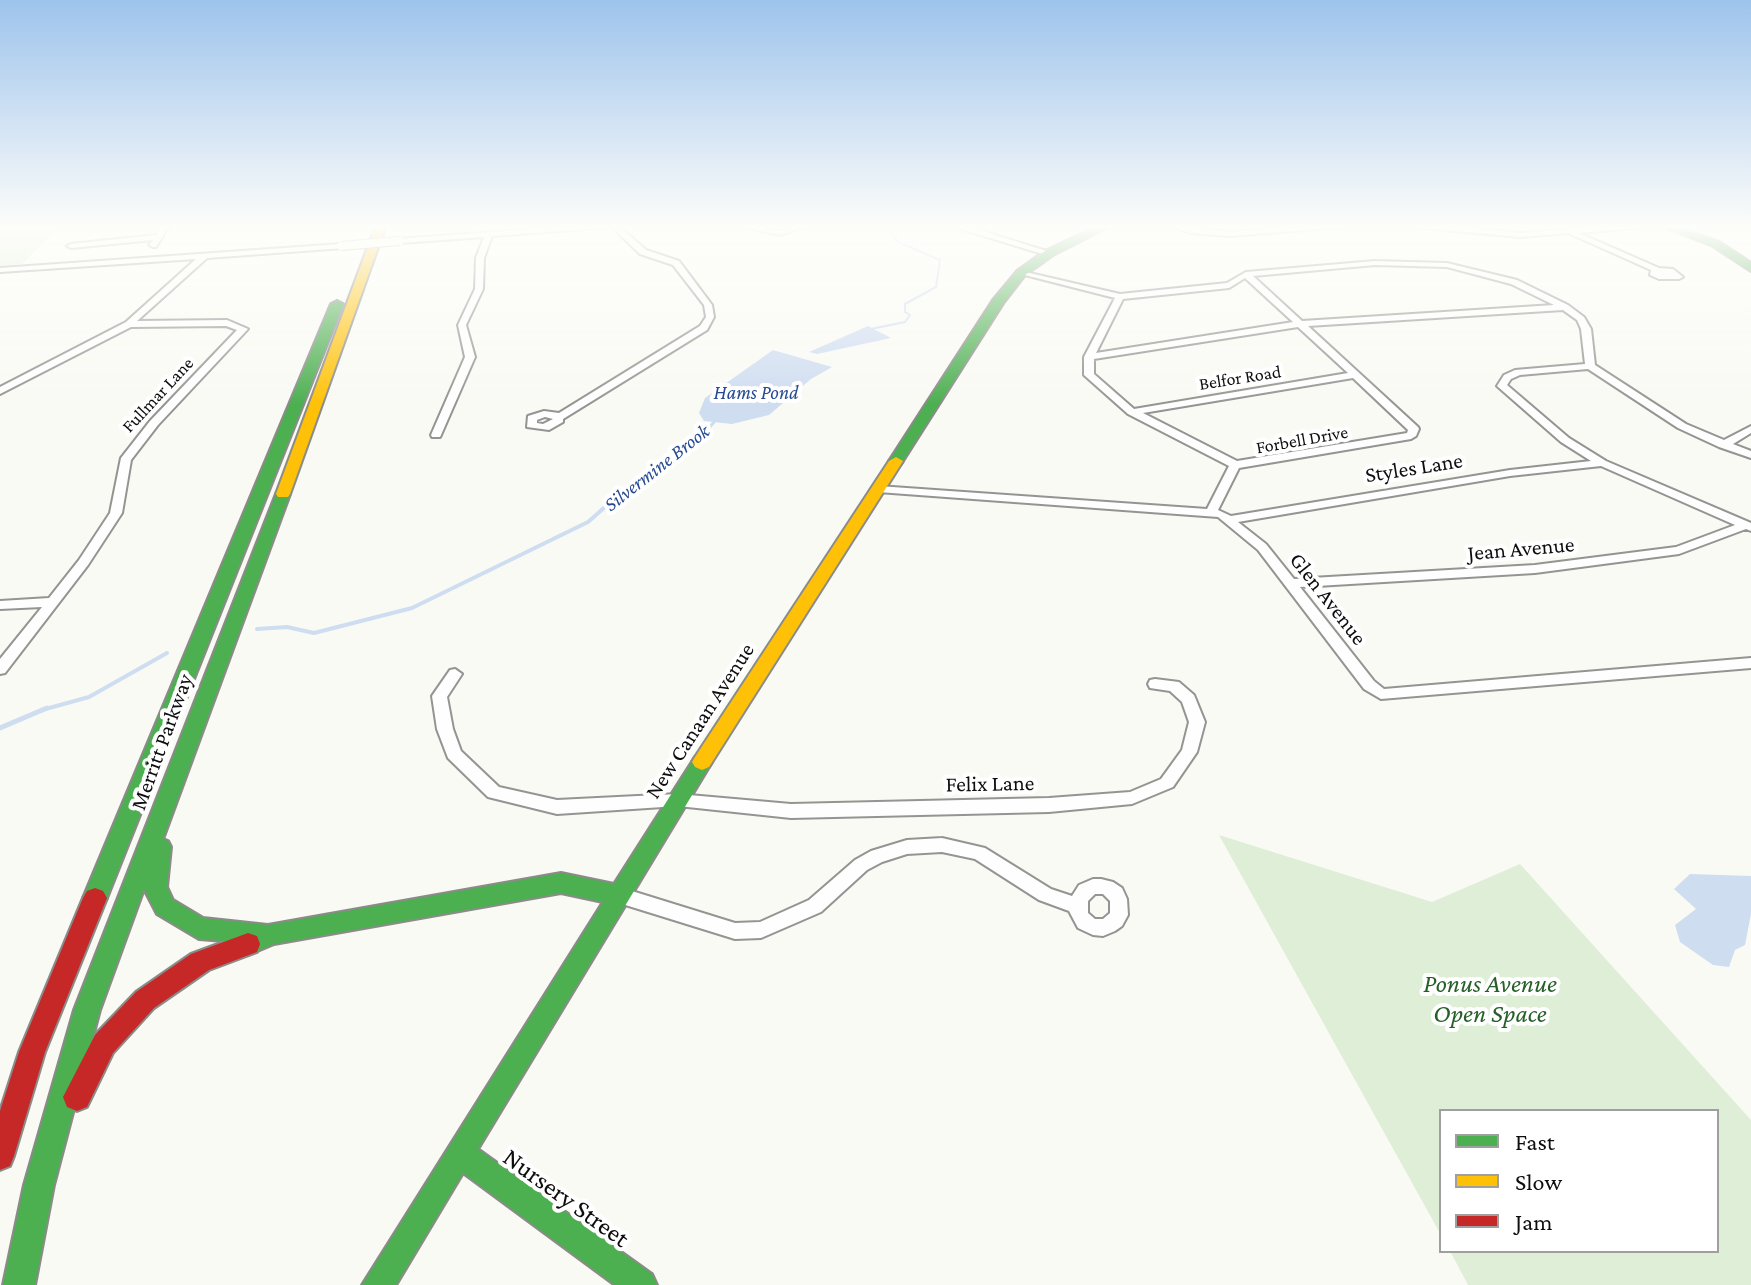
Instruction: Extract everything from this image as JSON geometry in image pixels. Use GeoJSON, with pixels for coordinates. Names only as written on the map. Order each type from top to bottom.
{"type":"FeatureCollection","features":[{"type":"Feature","properties":{"kind":"main road","name":"Merritt Parkway"},"geometry":{"type":"LineString","coordinates":[[0,1156],[32,1052],[347,285]]}},
{"type":"Feature","properties":{"kind":"main road","name":"Merritt Parkway"},"geometry":{"type":"LineString","coordinates":[[19,1285],[39,1185],[87,1010],[360,285]]}},
{"type":"Feature","properties":{"kind":"main road","name":"New Canaan Avenue"},"geometry":{"type":"LineString","coordinates":[[378,1285],[678,800],[1011,285]]}},
{"type":"Feature","properties":{"kind":"main road"},"geometry":{"type":"LineString","coordinates":[[169,793],[155,887],[165,907],[199,928],[273,934]]}},
{"type":"Feature","properties":{"kind":"main road"},"geometry":{"type":"LineString","coordinates":[[39,1185],[91,1064],[120,1025],[178,974],[273,934],[561,883],[619,895]]}},
{"type":"Feature","properties":{"kind":"main road","name":"Nursery Street"},"geometry":{"type":"LineString","coordinates":[[460,1153],[641,1285]]}},
{"type":"Feature","properties":{"kind":"street"},"geometry":{"type":"LineString","coordinates":[[0,391],[129,324],[172,285]]}},
{"type":"Feature","properties":{"kind":"street"},"geometry":{"type":"LineString","coordinates":[[436,435],[470,357],[462,325],[479,285]]}},
{"type":"Feature","properties":{"kind":"street"},"geometry":{"type":"LineString","coordinates":[[559,417],[697,333],[710,317],[708,305],[693,285]]}},
{"type":"Feature","properties":{"kind":"street"},"geometry":{"type":"LineString","coordinates":[[1070,285],[1120,297],[1229,285],[1257,285]]}},
{"type":"Feature","properties":{"kind":"street","name":"Forbell Drive"},"geometry":{"type":"LineString","coordinates":[[1089,357],[1089,375],[1132,412],[1235,465],[1411,436],[1414,429],[1257,285]]}},
{"type":"Feature","properties":{"kind":"street"},"geometry":{"type":"LineString","coordinates":[[1520,285],[1565,307],[1581,319],[1586,329],[1590,366],[1658,412],[1723,445],[1751,455]]}},
{"type":"Feature","properties":{"kind":"street"},"geometry":{"type":"LineString","coordinates":[[1089,357],[1120,297]]}},
{"type":"Feature","properties":{"kind":"street"},"geometry":{"type":"LineString","coordinates":[[1089,357],[1298,324],[1565,307]]}},
{"type":"Feature","properties":{"kind":"street","name":"Fullmar Lane"},"geometry":{"type":"LineString","coordinates":[[0,669],[84,562],[116,513],[125,460],[154,423],[243,329],[227,323],[129,324]]}},
{"type":"Feature","properties":{"kind":"street","name":"Styles Lane"},"geometry":{"type":"LineString","coordinates":[[1590,366],[1518,372],[1507,377],[1502,386],[1555,433],[1602,463],[1749,526]]}},
{"type":"Feature","properties":{"kind":"street","name":"Belfor Road"},"geometry":{"type":"LineString","coordinates":[[1132,412],[1354,375]]}},
{"type":"Feature","properties":{"kind":"street"},"geometry":{"type":"LineString","coordinates":[[1723,445],[1751,429]]}},
{"type":"Feature","properties":{"kind":"street","name":"Styles Lane"},"geometry":{"type":"LineString","coordinates":[[1232,519],[1510,473],[1602,463]]}},
{"type":"Feature","properties":{"kind":"street"},"geometry":{"type":"LineString","coordinates":[[1212,511],[1235,465]]}},
{"type":"Feature","properties":{"kind":"street","name":"Glen Avenue"},"geometry":{"type":"LineString","coordinates":[[878,489],[1212,511],[1232,519],[1293,583],[1369,685],[1381,694],[1751,663]]}},
{"type":"Feature","properties":{"kind":"street","name":"Jean Avenue"},"geometry":{"type":"LineString","coordinates":[[1293,583],[1535,569],[1648,555],[1679,550],[1749,526]]}},
{"type":"Feature","properties":{"kind":"street"},"geometry":{"type":"LineString","coordinates":[[0,605],[52,602]]}},
{"type":"Feature","properties":{"kind":"street","name":"Felix Lane"},"geometry":{"type":"LineString","coordinates":[[455,674],[439,696],[445,729],[454,754],[494,792],[557,807],[678,800],[791,811],[1061,805],[1132,798],[1167,783],[1189,752],[1197,722],[1189,699],[1174,686],[1155,684]]}},
{"type":"Feature","properties":{"kind":"street"},"geometry":{"type":"LineString","coordinates":[[619,895],[725,928],[761,930],[815,906],[861,865],[877,856],[907,847],[942,845],[979,853],[1045,895],[1076,905]]}},
{"type":"Feature","properties":{"kind":"green space","name":"Ponus Avenue Open Space"},"geometry":{"type":"Polygon","coordinates":[[[1219,835],[1432,902],[1520,864],[1751,1120],[1751,1285],[1468,1285],[1451,1253],[1719,1253],[1719,1109],[1439,1109],[1439,1231],[1219,835]]]}},
{"type":"Feature","properties":{"kind":"water"},"geometry":{"type":"Polygon","coordinates":[[[868,326],[891,338],[817,354],[809,352],[868,326]]]}},
{"type":"Feature","properties":{"kind":"water","name":"Hams Pond"},"geometry":{"type":"Polygon","coordinates":[[[773,350],[832,367],[811,379],[769,415],[732,424],[704,421],[699,413],[705,398],[773,350]]]}},
{"type":"Feature","properties":{"kind":"water"},"geometry":{"type":"Polygon","coordinates":[[[1690,874],[1751,876],[1751,914],[1745,945],[1735,950],[1729,967],[1713,965],[1680,942],[1675,925],[1696,909],[1674,889],[1690,874]]]}},
{"type":"Feature","properties":{"kind":"waterway","name":"Silvermine Brook"},"geometry":{"type":"LineString","coordinates":[[866,330],[905,322],[910,315],[905,312],[905,304],[936,285]]}},
{"type":"Feature","properties":{"kind":"waterway","name":"Silvermine Brook"},"geometry":{"type":"LineString","coordinates":[[602,509],[626,488],[702,436],[715,421]]}},
{"type":"Feature","properties":{"kind":"waterway","name":"Silvermine Brook"},"geometry":{"type":"LineString","coordinates":[[257,629],[287,627],[314,633],[412,608],[588,522],[605,507]]}},
{"type":"Feature","properties":{"kind":"waterway","name":"Silvermine Brook"},"geometry":{"type":"LineString","coordinates":[[43,710],[89,697],[167,653]]}},
{"type":"Feature","properties":{"kind":"waterway","name":"Silvermine Brook"},"geometry":{"type":"LineString","coordinates":[[43,710],[47,708]]}},
{"type":"Feature","properties":{"kind":"waterway","name":"Silvermine Brook"},"geometry":{"type":"LineString","coordinates":[[0,728],[43,710]]}},
{"type":"Feature","properties":{"kind":"traffic: fast"},"geometry":{"type":"LineString","coordinates":[[896,461],[1011,285]]}},
{"type":"Feature","properties":{"kind":"traffic: fast"},"geometry":{"type":"LineString","coordinates":[[95,898],[337,304]]}},
{"type":"Feature","properties":{"kind":"traffic: fast"},"geometry":{"type":"LineString","coordinates":[[19,1285],[39,1185],[87,1010],[283,494]]}},
{"type":"Feature","properties":{"kind":"traffic: fast"},"geometry":{"type":"LineString","coordinates":[[378,1285],[702,762]]}},
{"type":"Feature","properties":{"kind":"traffic: fast"},"geometry":{"type":"LineString","coordinates":[[160,847],[155,887],[165,907],[199,928],[261,933]]}},
{"type":"Feature","properties":{"kind":"traffic: fast"},"geometry":{"type":"LineString","coordinates":[[248,944],[273,934],[561,883],[619,895]]}},
{"type":"Feature","properties":{"kind":"traffic: fast"},"geometry":{"type":"LineString","coordinates":[[460,1153],[641,1285]]}},
{"type":"Feature","properties":{"kind":"traffic: slow"},"geometry":{"type":"LineString","coordinates":[[283,494],[359,285]]}},
{"type":"Feature","properties":{"kind":"traffic: slow"},"geometry":{"type":"LineString","coordinates":[[702,762],[896,461]]}},
{"type":"Feature","properties":{"kind":"traffic: jam"},"geometry":{"type":"LineString","coordinates":[[0,1156],[32,1052],[95,898]]}},
{"type":"Feature","properties":{"kind":"traffic: jam"},"geometry":{"type":"LineString","coordinates":[[77,1097],[104,1044],[145,1000],[200,962],[248,944]]}}]}
